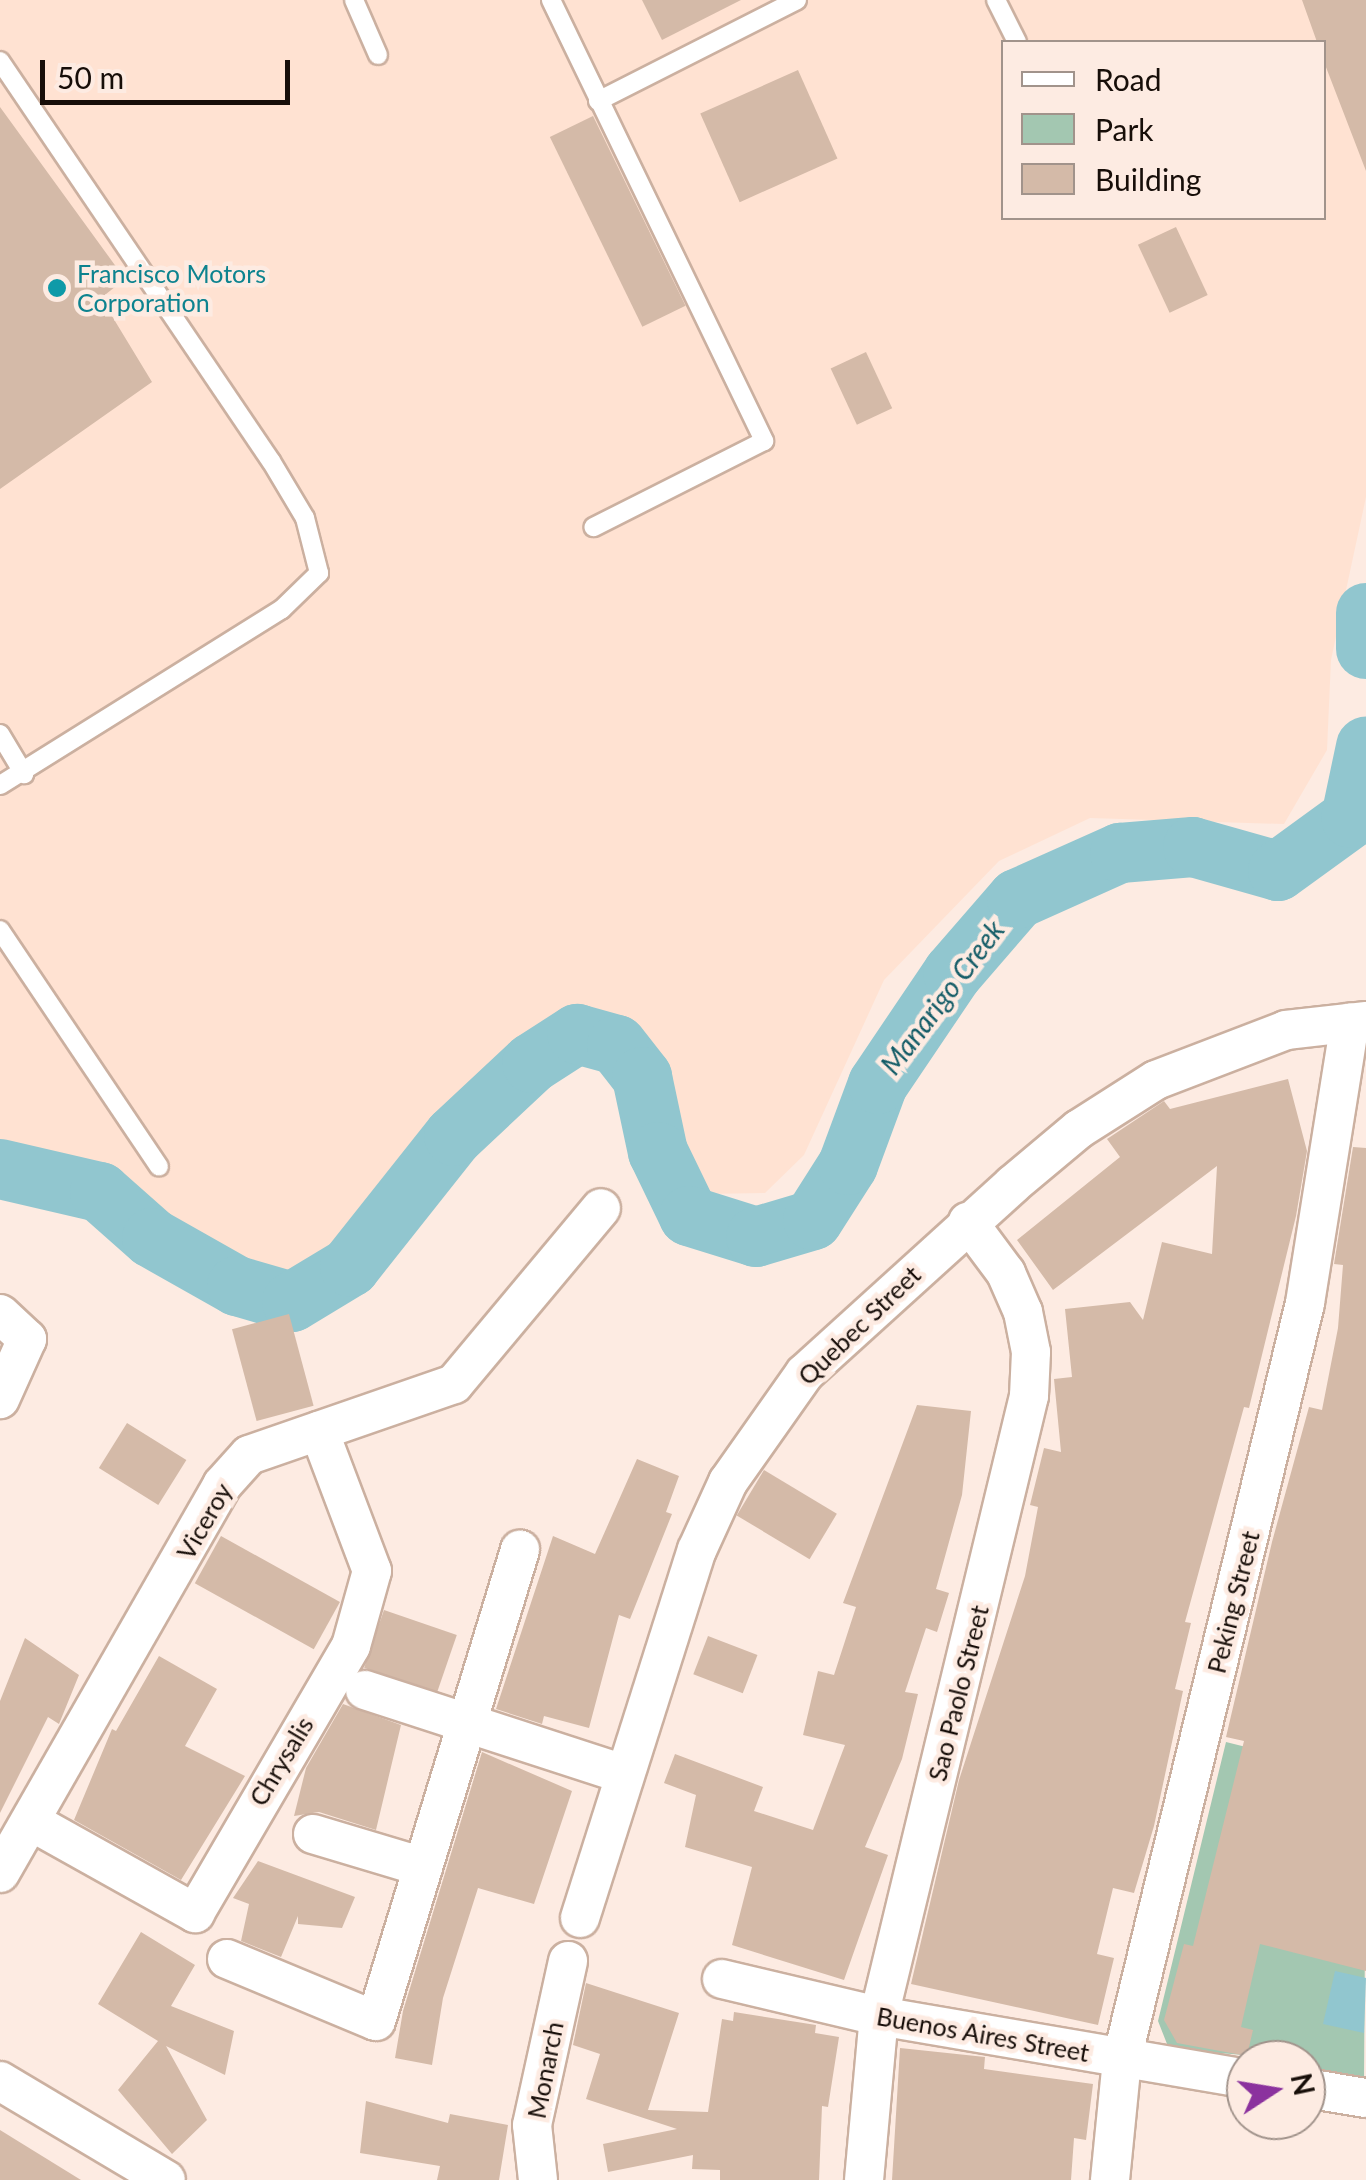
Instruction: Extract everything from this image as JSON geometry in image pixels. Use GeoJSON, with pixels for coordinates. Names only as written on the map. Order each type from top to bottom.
{"type":"FeatureCollection","features":[{"type":"Feature","properties":{"kind":"street","name":"Quebec Street"},"geometry":{"type":"LineString","coordinates":[[580,1918],[697,1550],[728,1482],[805,1373],[968,1222],[1079,1129],[1156,1080],[1286,1030],[1358,1022]]}},
{"type":"Feature","properties":{"kind":"street","name":"Peking Street"},"geometry":{"type":"LineString","coordinates":[[1110,2180],[1122,2058],[1304,1303],[1358,1022]]}},
{"type":"Feature","properties":{"kind":"street","name":"Viceroy"},"geometry":{"type":"LineString","coordinates":[[0,1873],[222,1484],[249,1455],[454,1384],[601,1208]]}},
{"type":"Feature","properties":{"kind":"street","name":"Sao Paolo Street"},"geometry":{"type":"LineString","coordinates":[[864,2180],[879,2016],[1030,1396],[1031,1352],[1023,1312],[1006,1273],[968,1222]]}},
{"type":"Feature","properties":{"kind":"street"},"geometry":{"type":"LineString","coordinates":[[0,1314],[27,1339],[4,1392]]}},
{"type":"Feature","properties":{"kind":"street","name":"Chrysalis"},"geometry":{"type":"LineString","coordinates":[[32,1822],[196,1913],[351,1646],[372,1571],[319,1431]]}},
{"type":"Feature","properties":{"kind":"street"},"geometry":{"type":"LineString","coordinates":[[227,1959],[376,2020],[520,1550]]}},
{"type":"Feature","properties":{"kind":"street"},"geometry":{"type":"LineString","coordinates":[[365,1690],[623,1774]]}},
{"type":"Feature","properties":{"kind":"street"},"geometry":{"type":"LineString","coordinates":[[313,1834],[422,1867]]}},
{"type":"Feature","properties":{"kind":"street","name":"Monarch"},"geometry":{"type":"LineString","coordinates":[[538,2180],[532,2125],[568,1960]]}},
{"type":"Feature","properties":{"kind":"street","name":"Buenos Aires Street"},"geometry":{"type":"LineString","coordinates":[[722,1980],[879,2016],[1226,2076]]}},
{"type":"Feature","properties":{"kind":"street"},"geometry":{"type":"LineString","coordinates":[[0,2081],[166,2180]]}},
{"type":"Feature","properties":{"kind":"street"},"geometry":{"type":"LineString","coordinates":[[1326,2091],[1366,2098]]}},
{"type":"Feature","properties":{"kind":"lane"},"geometry":{"type":"LineString","coordinates":[[354,0],[378,55]]}},
{"type":"Feature","properties":{"kind":"lane"},"geometry":{"type":"LineString","coordinates":[[551,0],[764,441],[594,527]]}},
{"type":"Feature","properties":{"kind":"lane"},"geometry":{"type":"LineString","coordinates":[[598,101],[797,0]]}},
{"type":"Feature","properties":{"kind":"lane"},"geometry":{"type":"LineString","coordinates":[[996,0],[1015,40]]}},
{"type":"Feature","properties":{"kind":"lane"},"geometry":{"type":"LineString","coordinates":[[0,61],[271,461],[305,518],[319,562],[314,585],[282,609],[24,774],[0,785]]}},
{"type":"Feature","properties":{"kind":"lane"},"geometry":{"type":"LineString","coordinates":[[0,734],[24,774]]}},
{"type":"Feature","properties":{"kind":"lane"},"geometry":{"type":"LineString","coordinates":[[0,930],[158,1167]]}},
{"type":"Feature","properties":{"kind":"shaded area"},"geometry":{"type":"Polygon","coordinates":[[[0,0],[1366,0],[1366,497],[1331,660],[1327,750],[1284,824],[1090,818],[999,861],[884,980],[804,1155],[765,1193],[707,1194],[642,1077],[617,1045],[577,1034],[532,1063],[454,1136],[350,1267],[292,1302],[237,1286],[152,1238],[100,1192],[0,1169],[0,0]]]}},
{"type":"Feature","properties":{"kind":"green space"},"geometry":{"type":"Polygon","coordinates":[[[1226,1742],[1366,1777],[1364,2084],[1326,2077],[1326,2040],[1226,2040],[1226,2054],[1169,2049],[1158,2021],[1226,1742]]]}},
{"type":"Feature","properties":{"kind":"water"},"geometry":{"type":"Polygon","coordinates":[[[1335,1971],[1366,1978],[1364,2033],[1323,2024],[1335,1971]]]}},
{"type":"Feature","properties":{"kind":"building"},"geometry":{"type":"Polygon","coordinates":[[[642,0],[741,0],[662,40],[642,0]]]}},
{"type":"Feature","properties":{"kind":"building"},"geometry":{"type":"Polygon","coordinates":[[[1302,0],[1366,0],[1366,171],[1326,67],[1326,40],[1316,40],[1302,0]]]}},
{"type":"Feature","properties":{"kind":"building"},"geometry":{"type":"Polygon","coordinates":[[[798,70],[837,159],[740,202],[700,114],[798,70]]]}},
{"type":"Feature","properties":{"kind":"building","name":"Francisco Motors Corporation"},"geometry":{"type":"Polygon","coordinates":[[[0,107],[125,279],[101,298],[152,382],[0,489],[0,107]]]}},
{"type":"Feature","properties":{"kind":"building"},"geometry":{"type":"Polygon","coordinates":[[[593,116],[685,306],[642,327],[550,137],[593,116]]]}},
{"type":"Feature","properties":{"kind":"building"},"geometry":{"type":"Polygon","coordinates":[[[1176,227],[1208,295],[1170,313],[1138,245],[1176,227]]]}},
{"type":"Feature","properties":{"kind":"building"},"geometry":{"type":"Polygon","coordinates":[[[866,352],[892,408],[857,425],[831,368],[866,352]]]}},
{"type":"Feature","properties":{"kind":"building"},"geometry":{"type":"Polygon","coordinates":[[[1288,1079],[1307,1151],[1296,1216],[1249,1408],[1244,1407],[1185,1622],[1191,1623],[1175,1689],[1183,1691],[1154,1826],[1134,1893],[1113,1888],[1097,1954],[1114,1958],[1098,2025],[911,1984],[959,1780],[1025,1576],[1038,1507],[1030,1505],[1044,1448],[1061,1452],[1054,1379],[1072,1377],[1065,1309],[1130,1302],[1143,1320],[1162,1242],[1212,1254],[1217,1166],[1053,1290],[1017,1240],[1120,1157],[1107,1139],[1164,1101],[1170,1109],[1288,1079]]]}},
{"type":"Feature","properties":{"kind":"building"},"geometry":{"type":"Polygon","coordinates":[[[1353,1147],[1366,1148],[1366,1971],[1260,1944],[1241,2027],[1253,2030],[1251,2040],[1226,2040],[1226,2052],[1177,2043],[1164,2020],[1184,1944],[1193,1946],[1244,1741],[1226,1737],[1272,1542],[1309,1407],[1322,1410],[1338,1328],[1343,1265],[1334,1264],[1353,1147]]]}},
{"type":"Feature","properties":{"kind":"building"},"geometry":{"type":"Polygon","coordinates":[[[289,1314],[314,1406],[257,1421],[232,1329],[289,1314]]]}},
{"type":"Feature","properties":{"kind":"building"},"geometry":{"type":"Polygon","coordinates":[[[917,1405],[971,1411],[962,1495],[936,1589],[949,1593],[937,1632],[926,1628],[905,1692],[918,1694],[902,1759],[865,1847],[888,1855],[844,1980],[732,1945],[752,1867],[685,1847],[696,1795],[664,1783],[675,1754],[763,1787],[754,1811],[813,1830],[845,1745],[803,1735],[818,1671],[834,1675],[856,1607],[843,1603],[917,1405]]]}},
{"type":"Feature","properties":{"kind":"building"},"geometry":{"type":"Polygon","coordinates":[[[127,1423],[186,1460],[158,1505],[99,1468],[127,1423]]]}},
{"type":"Feature","properties":{"kind":"building"},"geometry":{"type":"Polygon","coordinates":[[[637,1459],[679,1476],[666,1512],[672,1514],[630,1619],[619,1615],[589,1728],[544,1716],[542,1724],[496,1709],[553,1536],[595,1554],[637,1459]]]}},
{"type":"Feature","properties":{"kind":"building"},"geometry":{"type":"Polygon","coordinates":[[[764,1470],[837,1514],[810,1559],[737,1515],[764,1470]]]}},
{"type":"Feature","properties":{"kind":"building"},"geometry":{"type":"Polygon","coordinates":[[[221,1536],[340,1602],[314,1649],[195,1583],[221,1536]]]}},
{"type":"Feature","properties":{"kind":"building"},"geometry":{"type":"Polygon","coordinates":[[[384,1610],[457,1635],[437,1693],[364,1668],[384,1610]]]}},
{"type":"Feature","properties":{"kind":"building"},"geometry":{"type":"Polygon","coordinates":[[[708,1636],[757,1655],[743,1693],[693,1674],[708,1636]]]}},
{"type":"Feature","properties":{"kind":"building"},"geometry":{"type":"Polygon","coordinates":[[[25,1638],[79,1675],[59,1724],[48,1717],[0,1813],[0,1701],[25,1638]]]}},
{"type":"Feature","properties":{"kind":"building"},"geometry":{"type":"Polygon","coordinates":[[[159,1656],[217,1689],[185,1746],[245,1776],[181,1880],[74,1820],[112,1729],[116,1731],[159,1656]]]}},
{"type":"Feature","properties":{"kind":"building"},"geometry":{"type":"Polygon","coordinates":[[[343,1704],[401,1725],[376,1830],[319,1812],[294,1816],[306,1768],[343,1704]]]}},
{"type":"Feature","properties":{"kind":"building"},"geometry":{"type":"Polygon","coordinates":[[[482,1752],[572,1791],[534,1904],[478,1888],[443,1998],[432,2065],[395,2058],[403,2011],[482,1752]]]}},
{"type":"Feature","properties":{"kind":"building"},"geometry":{"type":"Polygon","coordinates":[[[258,1861],[355,1897],[342,1928],[298,1924],[298,1916],[281,1957],[241,1941],[249,1904],[233,1898],[258,1861]]]}},
{"type":"Feature","properties":{"kind":"building"},"geometry":{"type":"Polygon","coordinates":[[[141,1932],[195,1965],[171,2006],[234,2031],[225,2075],[166,2046],[207,2120],[172,2154],[118,2090],[158,2041],[98,2004],[141,1932]]]}},
{"type":"Feature","properties":{"kind":"building"},"geometry":{"type":"Polygon","coordinates":[[[586,1983],[679,2013],[648,2110],[708,2112],[722,2019],[733,2021],[734,2012],[816,2025],[815,2033],[839,2037],[828,2107],[822,2106],[819,2180],[720,2180],[720,2170],[692,2169],[693,2155],[608,2172],[603,2144],[677,2129],[586,2099],[600,2054],[573,2045],[586,1983]]]}},
{"type":"Feature","properties":{"kind":"building"},"geometry":{"type":"Polygon","coordinates":[[[900,2048],[985,2057],[984,2069],[1093,2084],[1086,2140],[1074,2138],[1071,2180],[892,2180],[900,2048]]]}},
{"type":"Feature","properties":{"kind":"building"},"geometry":{"type":"Polygon","coordinates":[[[366,2101],[448,2123],[450,2114],[508,2125],[499,2180],[437,2180],[440,2166],[360,2153],[366,2101]]]}},
{"type":"Feature","properties":{"kind":"building"},"geometry":{"type":"Polygon","coordinates":[[[0,2130],[81,2180],[0,2180],[0,2130]]]}},
{"type":"Feature","properties":{"kind":"waterway","name":"Manarigo Creek"},"geometry":{"type":"LineString","coordinates":[[1366,613],[1366,649]]}},
{"type":"Feature","properties":{"kind":"waterway","name":"Manarigo Creek"},"geometry":{"type":"LineString","coordinates":[[0,1169],[100,1192],[152,1238],[237,1286],[292,1302],[350,1267],[454,1136],[532,1063],[577,1034],[617,1045],[642,1077],[658,1152],[689,1216],[756,1237],[813,1220],[848,1165],[878,1084],[953,973],[1017,899],[1120,853],[1193,847],[1278,871],[1351,818],[1366,747]]}},
{"type":"Feature","properties":{"kind":"place","name":"Francisco Motors Corporation"},"geometry":{"type":"Point","coordinates":[57,288]}}]}
